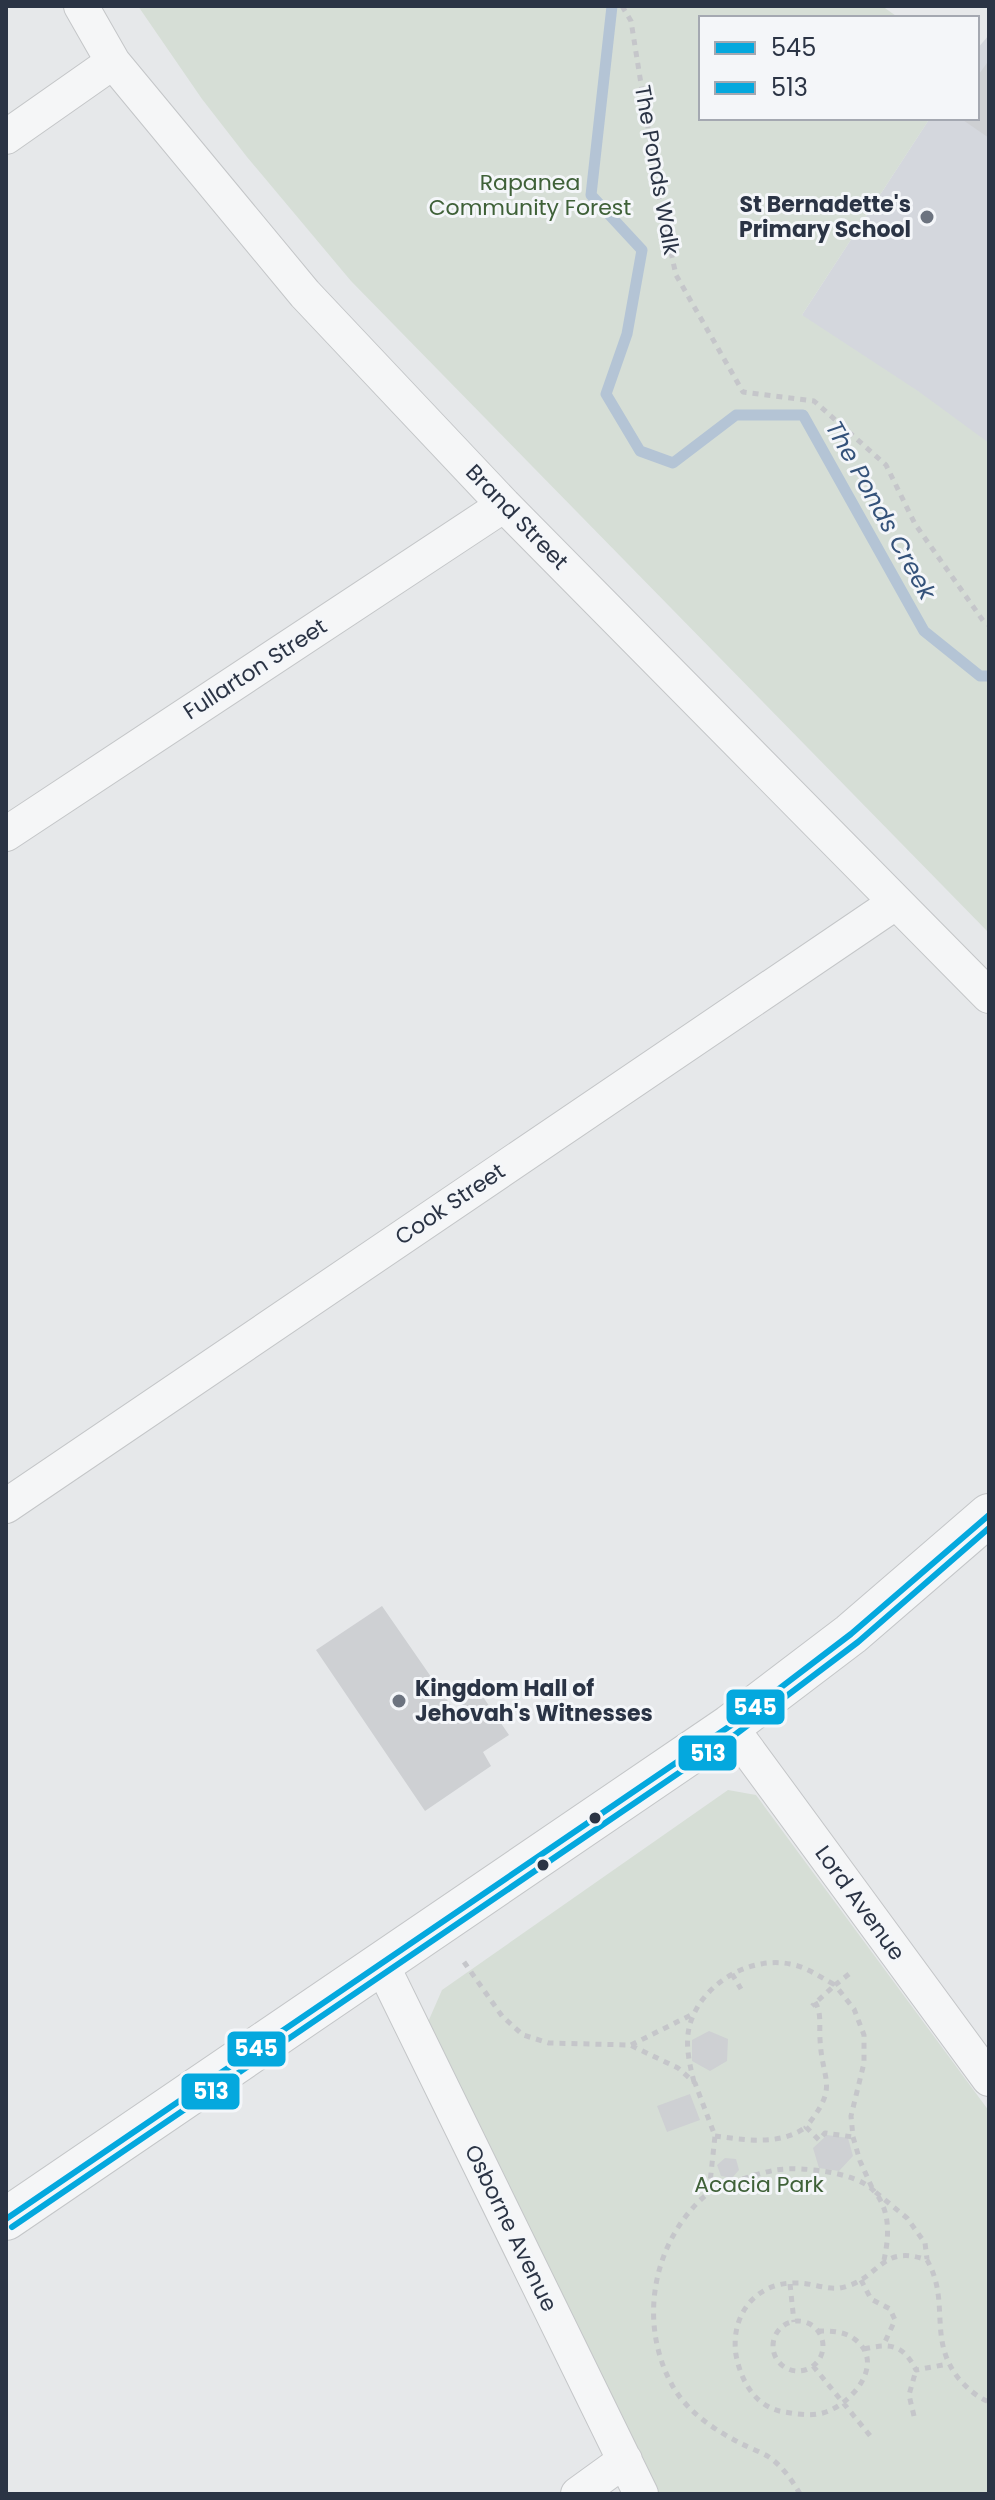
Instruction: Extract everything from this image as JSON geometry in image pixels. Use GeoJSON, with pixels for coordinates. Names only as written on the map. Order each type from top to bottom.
{"type":"FeatureCollection","features":[{"type":"Feature","properties":{"kind":"street","name":"Brand Street"},"geometry":{"type":"LineString","coordinates":[[81,6],[113,62],[305,294],[504,505],[989,996]]}},
{"type":"Feature","properties":{"kind":"street"},"geometry":{"type":"LineString","coordinates":[[6,137],[113,62]]}},
{"type":"Feature","properties":{"kind":"street","name":"Fullarton Street"},"geometry":{"type":"LineString","coordinates":[[6,834],[504,505]]}},
{"type":"Feature","properties":{"kind":"street","name":"Cook Street"},"geometry":{"type":"LineString","coordinates":[[6,1506],[895,903]]}},
{"type":"Feature","properties":{"kind":"street"},"geometry":{"type":"LineString","coordinates":[[6,2219],[730,1726],[851,1634],[989,1515]]}},
{"type":"Feature","properties":{"kind":"street","name":"Lord Avenue"},"geometry":{"type":"LineString","coordinates":[[730,1726],[989,2079]]}},
{"type":"Feature","properties":{"kind":"street","name":"Osborne Avenue"},"geometry":{"type":"LineString","coordinates":[[381,1963],[641,2494]]}},
{"type":"Feature","properties":{"kind":"street"},"geometry":{"type":"LineString","coordinates":[[578,2494],[625,2460]]}},
{"type":"Feature","properties":{"kind":"path","name":"The Ponds Walk"},"geometry":{"type":"LineString","coordinates":[[622,6],[631,21],[660,203],[676,275],[743,392],[814,401],[886,465],[915,524],[989,625]]}},
{"type":"Feature","properties":{"kind":"path"},"geometry":{"type":"LineString","coordinates":[[464,1962],[502,2016],[523,2035],[549,2043],[630,2045],[678,2068],[695,2083]]}},
{"type":"Feature","properties":{"kind":"path"},"geometry":{"type":"LineString","coordinates":[[709,2192],[715,2136],[695,2083],[688,2045],[691,2022],[702,2000],[732,1974],[768,1963],[788,1963],[808,1969],[835,1985],[854,2009],[864,2035],[864,2063],[851,2116],[853,2137],[873,2190],[885,2210],[889,2227],[884,2260]]}},
{"type":"Feature","properties":{"kind":"path"},"geometry":{"type":"LineString","coordinates":[[732,1974],[741,1989]]}},
{"type":"Feature","properties":{"kind":"path"},"geometry":{"type":"LineString","coordinates":[[715,2136],[765,2140],[789,2137],[806,2127],[824,2101],[828,2077],[820,2043],[820,2009],[814,2004],[849,1974]]}},
{"type":"Feature","properties":{"kind":"path"},"geometry":{"type":"LineString","coordinates":[[630,2045],[696,2013]]}},
{"type":"Feature","properties":{"kind":"path"},"geometry":{"type":"LineString","coordinates":[[806,2127],[819,2140],[825,2133],[853,2137]]}},
{"type":"Feature","properties":{"kind":"path"},"geometry":{"type":"LineString","coordinates":[[800,2494],[790,2477],[769,2457],[716,2431],[688,2406],[670,2382],[660,2355],[653,2327],[654,2286],[667,2246],[687,2216],[709,2192],[747,2177],[778,2170],[830,2173],[857,2180],[873,2190],[907,2218],[925,2243],[927,2260],[935,2274],[941,2346],[948,2364],[967,2389],[989,2402]]}},
{"type":"Feature","properties":{"kind":"path"},"geometry":{"type":"LineString","coordinates":[[818,2331],[839,2332],[854,2338],[864,2349],[866,2374],[860,2387],[827,2412],[809,2415],[779,2411],[762,2403],[748,2388],[738,2367],[735,2344],[737,2324],[746,2304],[760,2293],[790,2284],[837,2289],[861,2280],[884,2260],[904,2254],[927,2260]]}},
{"type":"Feature","properties":{"kind":"path"},"geometry":{"type":"LineString","coordinates":[[861,2280],[871,2299],[890,2309],[895,2320],[884,2344]]}},
{"type":"Feature","properties":{"kind":"path"},"geometry":{"type":"LineString","coordinates":[[790,2284],[794,2322]]}},
{"type":"Feature","properties":{"kind":"path"},"geometry":{"type":"LineString","coordinates":[[806,2322],[818,2331],[822,2353],[813,2366],[791,2370],[780,2364],[773,2352],[773,2339],[781,2327],[806,2322]]}},
{"type":"Feature","properties":{"kind":"path"},"geometry":{"type":"LineString","coordinates":[[864,2349],[884,2344],[898,2348],[910,2359],[916,2370],[909,2395],[914,2416]]}},
{"type":"Feature","properties":{"kind":"path"},"geometry":{"type":"LineString","coordinates":[[916,2370],[948,2364]]}},
{"type":"Feature","properties":{"kind":"path"},"geometry":{"type":"LineString","coordinates":[[813,2366],[872,2438]]}},
{"type":"Feature","properties":{"kind":"shaded area","name":"St Bernadette's Primary School"},"geometry":{"type":"Polygon","coordinates":[[[989,35],[989,557],[802,315],[929,120],[979,120],[979,47],[989,35]]]}},
{"type":"Feature","properties":{"kind":"green space","name":"Rapanea Community Forest"},"geometry":{"type":"Polygon","coordinates":[[[138,6],[882,6],[896,16],[699,16],[699,120],[929,120],[802,315],[918,391],[989,443],[989,933],[351,281],[202,99],[138,6]]]}},
{"type":"Feature","properties":{"kind":"green space","name":"Acacia Park"},"geometry":{"type":"Polygon","coordinates":[[[728,1790],[756,1795],[989,2111],[989,2494],[654,2494],[428,2022],[442,1990],[728,1790]]]}},
{"type":"Feature","properties":{"kind":"building"},"geometry":{"type":"Polygon","coordinates":[[[989,60],[989,138],[963,120],[979,120],[979,74],[989,60]]]}},
{"type":"Feature","properties":{"kind":"building","name":"Kingdom Hall of Jehovah's Witnesses"},"geometry":{"type":"Polygon","coordinates":[[[382,1606],[454,1710],[479,1691],[509,1735],[483,1752],[491,1766],[425,1811],[316,1650],[382,1606]]]}},
{"type":"Feature","properties":{"kind":"building"},"geometry":{"type":"Polygon","coordinates":[[[709,2031],[728,2039],[727,2061],[710,2071],[692,2061],[692,2040],[709,2031]]]}},
{"type":"Feature","properties":{"kind":"building"},"geometry":{"type":"Polygon","coordinates":[[[690,2094],[700,2120],[667,2132],[657,2106],[690,2094]]]}},
{"type":"Feature","properties":{"kind":"building"},"geometry":{"type":"Polygon","coordinates":[[[827,2135],[848,2138],[853,2156],[839,2171],[819,2168],[813,2148],[827,2135]]]}},
{"type":"Feature","properties":{"kind":"building"},"geometry":{"type":"Polygon","coordinates":[[[725,2158],[736,2159],[739,2170],[732,2178],[721,2176],[717,2165],[725,2158]]]}},
{"type":"Feature","properties":{"kind":"waterway","name":"The Ponds Creek"},"geometry":{"type":"LineString","coordinates":[[612,6],[591,195],[642,250],[627,334],[606,394],[640,451],[673,463],[736,415],[803,415],[924,631],[980,676],[989,676]]}},
{"type":"Feature","properties":{"kind":"transit line","name":"545"},"geometry":{"type":"LineString","coordinates":[[6,2219],[730,1726],[851,1634],[989,1515]]}},
{"type":"Feature","properties":{"kind":"transit line","name":"513"},"geometry":{"type":"LineString","coordinates":[[12,2227],[736,1734],[858,1642],[989,1528]]}},
{"type":"Feature","properties":{"kind":"place","name":"St Bernadette's Primary School"},"geometry":{"type":"Point","coordinates":[927,217]}},
{"type":"Feature","properties":{"kind":"place","name":"Kingdom Hall of Jehovah's Witnesses"},"geometry":{"type":"Point","coordinates":[399,1701]}}]}
